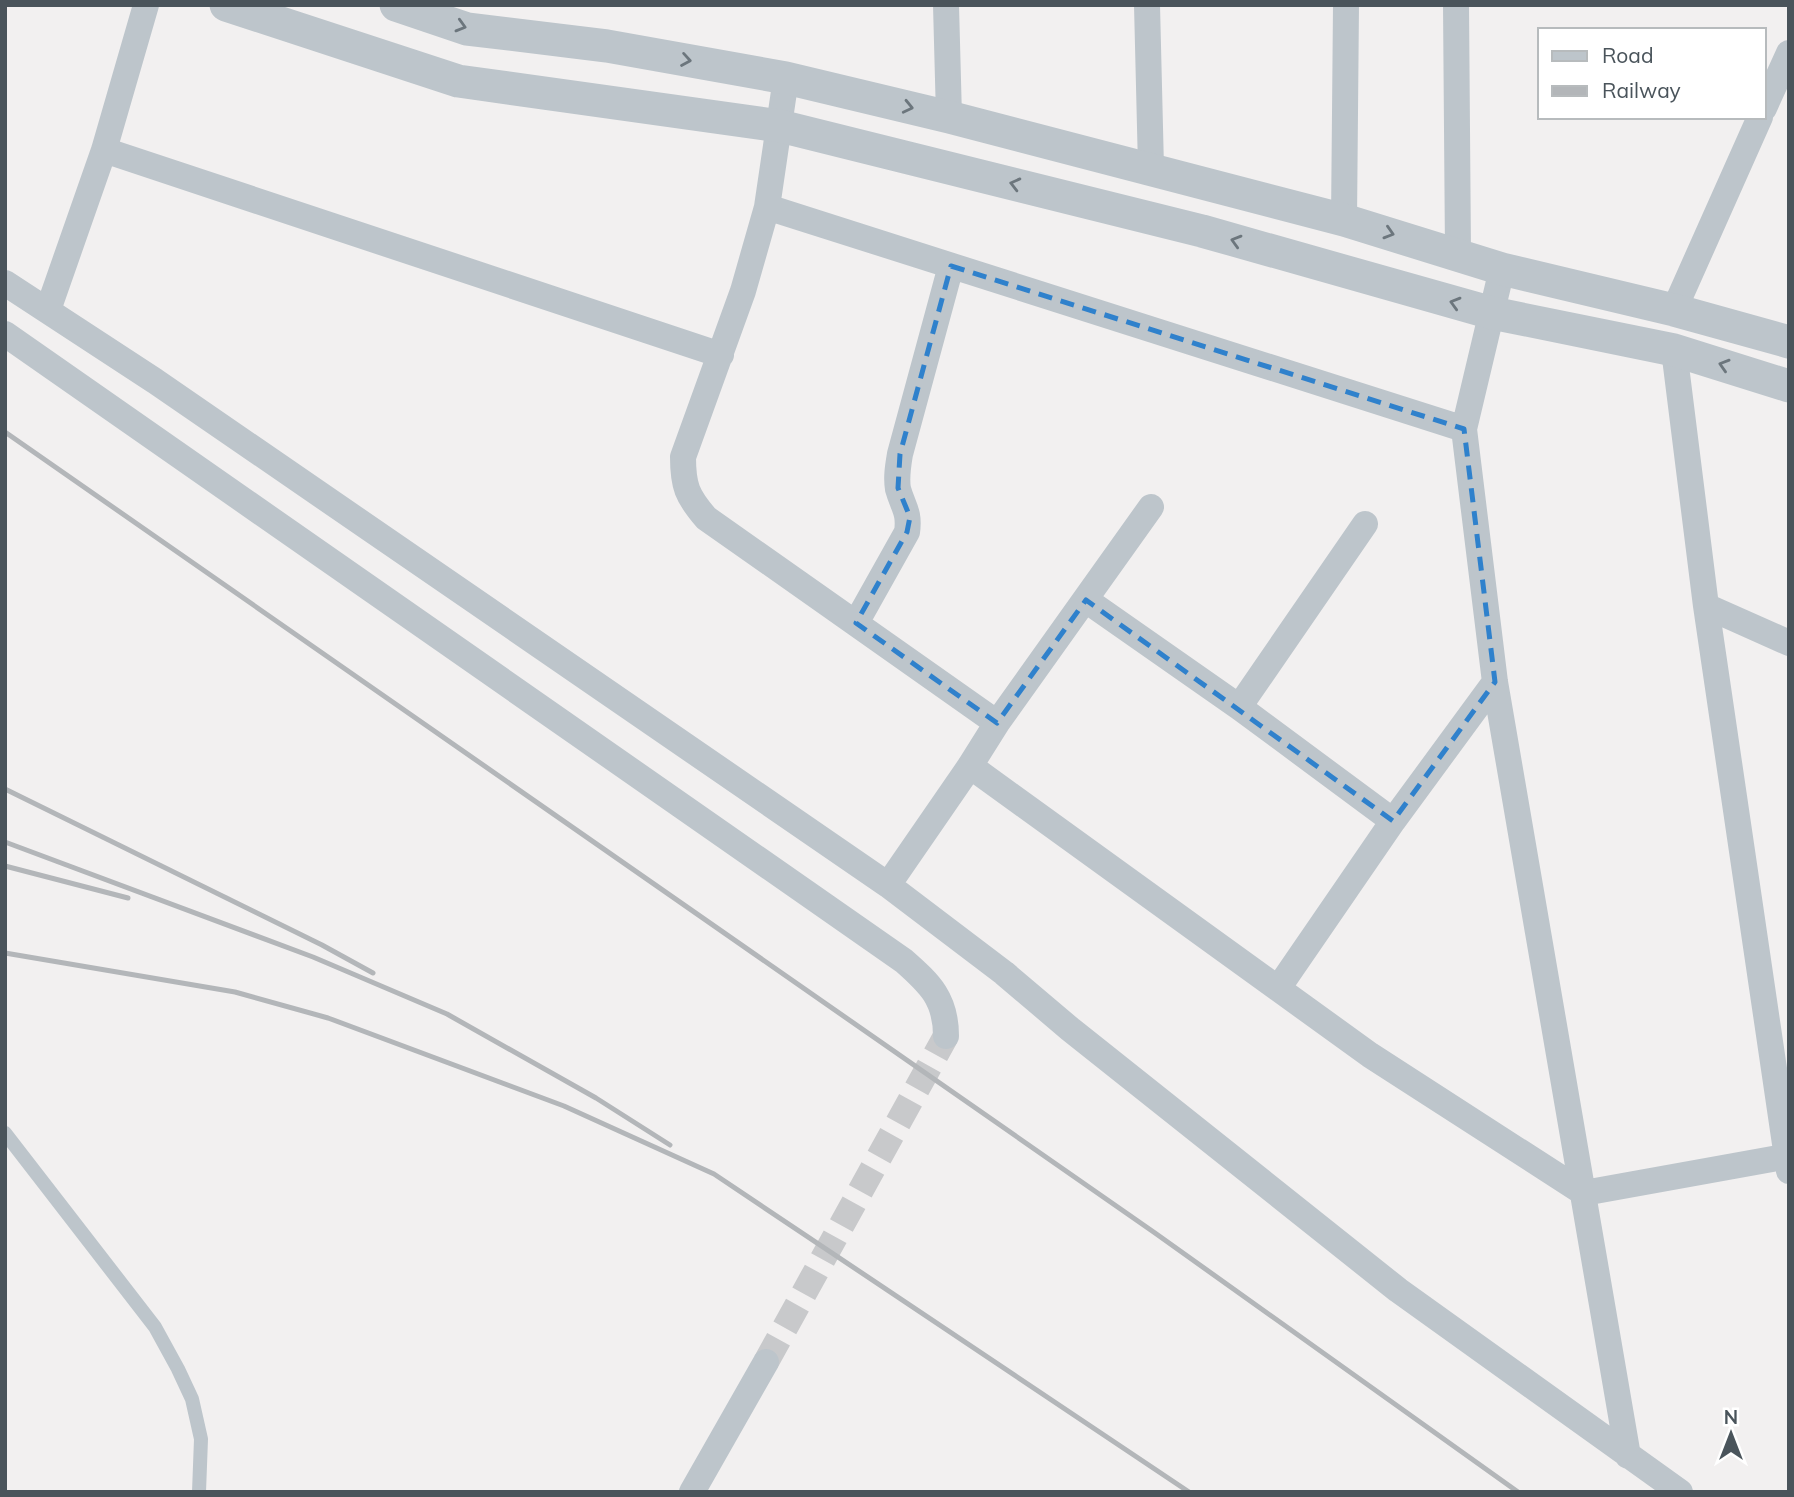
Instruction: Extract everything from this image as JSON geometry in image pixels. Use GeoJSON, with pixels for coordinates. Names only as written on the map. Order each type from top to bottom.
{"type":"FeatureCollection","features":[{"type":"Feature","properties":{"kind":"street"},"geometry":{"type":"LineString","coordinates":[[48,310],[104,150],[146,5]]}},
{"type":"Feature","properties":{"kind":"street"},"geometry":{"type":"LineString","coordinates":[[226,5],[458,81],[780,125],[1202,231],[1492,313],[1674,350],[1789,386]]}},
{"type":"Feature","properties":{"kind":"street"},"geometry":{"type":"LineString","coordinates":[[396,5],[467,29],[607,46],[786,78],[949,117],[1345,220],[1502,269],[1674,310],[1789,342]]}},
{"type":"Feature","properties":{"kind":"street"},"geometry":{"type":"LineString","coordinates":[[946,5],[949,117]]}},
{"type":"Feature","properties":{"kind":"street"},"geometry":{"type":"LineString","coordinates":[[1147,5],[1151,168]]}},
{"type":"Feature","properties":{"kind":"street"},"geometry":{"type":"LineString","coordinates":[[1345,220],[1346,5]]}},
{"type":"Feature","properties":{"kind":"street"},"geometry":{"type":"LineString","coordinates":[[1456,5],[1458,254]]}},
{"type":"Feature","properties":{"kind":"street"},"geometry":{"type":"LineString","coordinates":[[1766,104],[1789,53]]}},
{"type":"Feature","properties":{"kind":"street"},"geometry":{"type":"LineString","coordinates":[[786,78],[766,207],[743,290],[683,457],[683,480],[689,498],[706,518],[997,723]]}},
{"type":"Feature","properties":{"kind":"street"},"geometry":{"type":"LineString","coordinates":[[1674,310],[1759,119]]}},
{"type":"Feature","properties":{"kind":"street"},"geometry":{"type":"LineString","coordinates":[[104,150],[721,355]]}},
{"type":"Feature","properties":{"kind":"street"},"geometry":{"type":"LineString","coordinates":[[766,207],[1464,429]]}},
{"type":"Feature","properties":{"kind":"street"},"geometry":{"type":"LineString","coordinates":[[856,623],[908,532],[910,517],[898,488],[899,464],[951,266]]}},
{"type":"Feature","properties":{"kind":"street"},"geometry":{"type":"LineString","coordinates":[[1502,269],[1464,429],[1495,682],[1629,1456]]}},
{"type":"Feature","properties":{"kind":"street"},"geometry":{"type":"LineString","coordinates":[[5,283],[155,381],[888,885],[1004,973],[1070,1030],[1398,1290],[1680,1492]]}},
{"type":"Feature","properties":{"kind":"street"},"geometry":{"type":"LineString","coordinates":[[5,334],[904,961],[932,986],[946,1021],[946,1036]]}},
{"type":"Feature","properties":{"kind":"street"},"geometry":{"type":"LineString","coordinates":[[970,766],[1370,1055],[1584,1193],[1788,1161],[1706,607],[1674,350]]}},
{"type":"Feature","properties":{"kind":"street"},"geometry":{"type":"LineString","coordinates":[[888,885],[997,723],[1151,507]]}},
{"type":"Feature","properties":{"kind":"street"},"geometry":{"type":"LineString","coordinates":[[1239,707],[1366,524]]}},
{"type":"Feature","properties":{"kind":"street"},"geometry":{"type":"LineString","coordinates":[[1086,600],[1239,707],[1393,821]]}},
{"type":"Feature","properties":{"kind":"street"},"geometry":{"type":"LineString","coordinates":[[1706,607],[1789,643]]}},
{"type":"Feature","properties":{"kind":"street"},"geometry":{"type":"LineString","coordinates":[[1279,987],[1393,821],[1495,682]]}},
{"type":"Feature","properties":{"kind":"street"},"geometry":{"type":"LineString","coordinates":[[692,1492],[766,1362]]}},
{"type":"Feature","properties":{"kind":"lane"},"geometry":{"type":"LineString","coordinates":[[5,1133],[155,1327],[178,1368],[192,1399],[201,1439],[199,1492]]}},
{"type":"Feature","properties":{"kind":"highlighted area"},"geometry":{"type":"Polygon","coordinates":[[[951,266],[1464,429],[1495,682],[1393,821],[1086,600],[997,723],[856,623],[907,532],[910,517],[898,488],[900,454],[951,266]]]}},
{"type":"Feature","properties":{"kind":"tunnel"},"geometry":{"type":"LineString","coordinates":[[766,1362],[946,1036]]}},
{"type":"Feature","properties":{"kind":"railway"},"geometry":{"type":"LineString","coordinates":[[5,432],[1155,1233],[1518,1492]]}},
{"type":"Feature","properties":{"kind":"railway"},"geometry":{"type":"LineString","coordinates":[[5,789],[322,945],[373,973]]}},
{"type":"Feature","properties":{"kind":"railway"},"geometry":{"type":"LineString","coordinates":[[5,842],[313,957],[447,1014],[596,1098],[670,1145]]}},
{"type":"Feature","properties":{"kind":"railway"},"geometry":{"type":"LineString","coordinates":[[5,866],[128,898]]}},
{"type":"Feature","properties":{"kind":"railway"},"geometry":{"type":"LineString","coordinates":[[5,953],[235,992],[328,1018],[564,1106],[714,1174],[1189,1492]]}}]}
